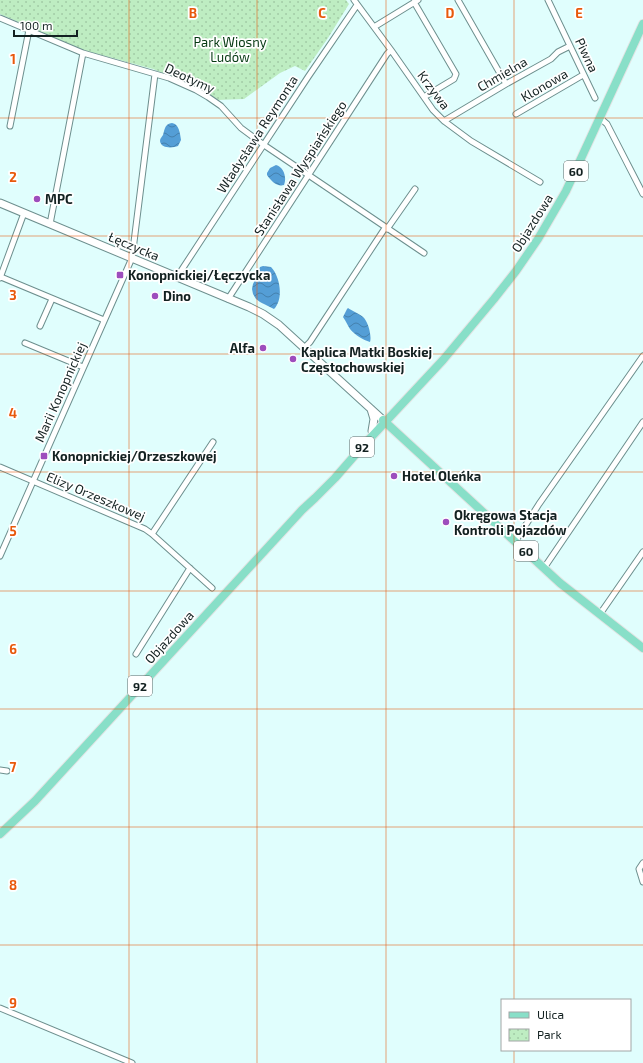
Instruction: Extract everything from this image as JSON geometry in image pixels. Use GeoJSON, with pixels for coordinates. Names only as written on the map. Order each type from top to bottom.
{"type":"FeatureCollection","features":[{"type":"Feature","properties":{"kind":"main road","name":"Objazdowa"},"geometry":{"type":"LineString","coordinates":[[305,507],[327,486],[452,344],[463,335],[516,271],[538,239],[566,191],[643,24]]}},
{"type":"Feature","properties":{"kind":"main road","name":"Objazdowa"},"geometry":{"type":"LineString","coordinates":[[0,834],[40,796],[305,507],[342,462],[372,431],[384,421]]}},
{"type":"Feature","properties":{"kind":"main road","name":"60"},"geometry":{"type":"LineString","coordinates":[[384,421],[560,583],[643,648]]}},
{"type":"Feature","properties":{"kind":"street"},"geometry":{"type":"LineString","coordinates":[[458,0],[506,84]]}},
{"type":"Feature","properties":{"kind":"street","name":"Piwna"},"geometry":{"type":"LineString","coordinates":[[548,0],[595,98]]}},
{"type":"Feature","properties":{"kind":"street"},"geometry":{"type":"LineString","coordinates":[[374,27],[416,1],[456,74],[454,79],[424,97]]}},
{"type":"Feature","properties":{"kind":"street","name":"Krzywa"},"geometry":{"type":"LineString","coordinates":[[355,2],[433,110],[444,121],[471,141],[540,182]]}},
{"type":"Feature","properties":{"kind":"street","name":"Władysława Reymonta"},"geometry":{"type":"LineString","coordinates":[[177,277],[264,145],[355,2]]}},
{"type":"Feature","properties":{"kind":"street","name":"Deotymy"},"geometry":{"type":"LineString","coordinates":[[0,18],[83,52],[177,81],[208,97],[221,106],[241,128],[264,145],[424,253]]}},
{"type":"Feature","properties":{"kind":"street"},"geometry":{"type":"LineString","coordinates":[[10,126],[29,30]]}},
{"type":"Feature","properties":{"kind":"street","name":"Chmielna"},"geometry":{"type":"LineString","coordinates":[[444,121],[506,84],[551,60],[558,52],[570,46]]}},
{"type":"Feature","properties":{"kind":"street","name":"Stanisława Wyspiańskiego"},"geometry":{"type":"LineString","coordinates":[[228,299],[391,50]]}},
{"type":"Feature","properties":{"kind":"street"},"geometry":{"type":"LineString","coordinates":[[50,224],[83,52]]}},
{"type":"Feature","properties":{"kind":"street","name":"Marii Konopnickiej"},"geometry":{"type":"LineString","coordinates":[[0,556],[132,258],[155,74]]}},
{"type":"Feature","properties":{"kind":"street","name":"Klonowa"},"geometry":{"type":"LineString","coordinates":[[516,114],[583,75]]}},
{"type":"Feature","properties":{"kind":"street"},"geometry":{"type":"LineString","coordinates":[[600,118],[607,124],[643,194]]}},
{"type":"Feature","properties":{"kind":"street"},"geometry":{"type":"LineString","coordinates":[[304,348],[310,342],[386,228],[415,189]]}},
{"type":"Feature","properties":{"kind":"street","name":"Łęczycka"},"geometry":{"type":"LineString","coordinates":[[0,203],[263,314],[279,325],[384,421]]}},
{"type":"Feature","properties":{"kind":"street"},"geometry":{"type":"LineString","coordinates":[[24,213],[0,277],[104,320]]}},
{"type":"Feature","properties":{"kind":"street"},"geometry":{"type":"LineString","coordinates":[[40,326],[52,299]]}},
{"type":"Feature","properties":{"kind":"street"},"geometry":{"type":"LineString","coordinates":[[25,344],[83,367]]}},
{"type":"Feature","properties":{"kind":"street"},"geometry":{"type":"LineString","coordinates":[[516,542],[540,504],[643,356]]}},
{"type":"Feature","properties":{"kind":"street"},"geometry":{"type":"LineString","coordinates":[[371,409],[374,419],[372,431]]}},
{"type":"Feature","properties":{"kind":"street"},"geometry":{"type":"LineString","coordinates":[[544,568],[643,422]]}},
{"type":"Feature","properties":{"kind":"street"},"geometry":{"type":"LineString","coordinates":[[152,534],[213,442]]}},
{"type":"Feature","properties":{"kind":"street","name":"Elizy Orzeszkowej"},"geometry":{"type":"LineString","coordinates":[[0,467],[145,529],[212,588]]}},
{"type":"Feature","properties":{"kind":"street"},"geometry":{"type":"LineString","coordinates":[[600,614],[643,552]]}},
{"type":"Feature","properties":{"kind":"street"},"geometry":{"type":"LineString","coordinates":[[136,654],[190,568]]}},
{"type":"Feature","properties":{"kind":"street"},"geometry":{"type":"LineString","coordinates":[[0,770],[7,771]]}},
{"type":"Feature","properties":{"kind":"street"},"geometry":{"type":"LineString","coordinates":[[643,863],[639,869],[643,882]]}},
{"type":"Feature","properties":{"kind":"street"},"geometry":{"type":"LineString","coordinates":[[0,1008],[132,1063]]}},
{"type":"Feature","properties":{"kind":"green space","name":"Park Wiosny Ludów"},"geometry":{"type":"Polygon","coordinates":[[[0,0],[346,0],[349,4],[305,71],[295,66],[280,73],[244,99],[218,100],[200,88],[153,69],[83,50],[0,14],[0,0]]]}},
{"type":"Feature","properties":{"kind":"water"},"geometry":{"type":"Polygon","coordinates":[[[172,123],[178,127],[181,140],[178,146],[165,147],[161,144],[160,139],[167,125],[172,123]]]}},
{"type":"Feature","properties":{"kind":"water"},"geometry":{"type":"Polygon","coordinates":[[[276,165],[283,170],[285,179],[284,185],[274,183],[267,175],[270,168],[276,165]]]}},
{"type":"Feature","properties":{"kind":"water"},"geometry":{"type":"Polygon","coordinates":[[[260,267],[271,267],[279,282],[280,294],[277,305],[274,309],[260,302],[253,294],[253,284],[260,267]]]}},
{"type":"Feature","properties":{"kind":"water"},"geometry":{"type":"Polygon","coordinates":[[[348,308],[365,319],[370,333],[370,342],[359,337],[350,329],[343,317],[348,308]]]}},
{"type":"Feature","properties":{"kind":"place","name":"MPC"},"geometry":{"type":"Point","coordinates":[37,199]}},
{"type":"Feature","properties":{"kind":"place","name":"Konopnickiej/Łęczycka"},"geometry":{"type":"Point","coordinates":[120,275]}},
{"type":"Feature","properties":{"kind":"place","name":"Dino"},"geometry":{"type":"Point","coordinates":[155,296]}},
{"type":"Feature","properties":{"kind":"place","name":"Alfa"},"geometry":{"type":"Point","coordinates":[263,348]}},
{"type":"Feature","properties":{"kind":"place","name":"Kaplica Matki Boskiej Częstochowskiej"},"geometry":{"type":"Point","coordinates":[293,359]}},
{"type":"Feature","properties":{"kind":"place","name":"Konopnickiej/Orzeszkowej"},"geometry":{"type":"Point","coordinates":[44,456]}},
{"type":"Feature","properties":{"kind":"place","name":"Hotel Oleńka"},"geometry":{"type":"Point","coordinates":[394,476]}},
{"type":"Feature","properties":{"kind":"place","name":"Okręgowa Stacja Kontroli Pojazdów"},"geometry":{"type":"Point","coordinates":[446,522]}}]}
